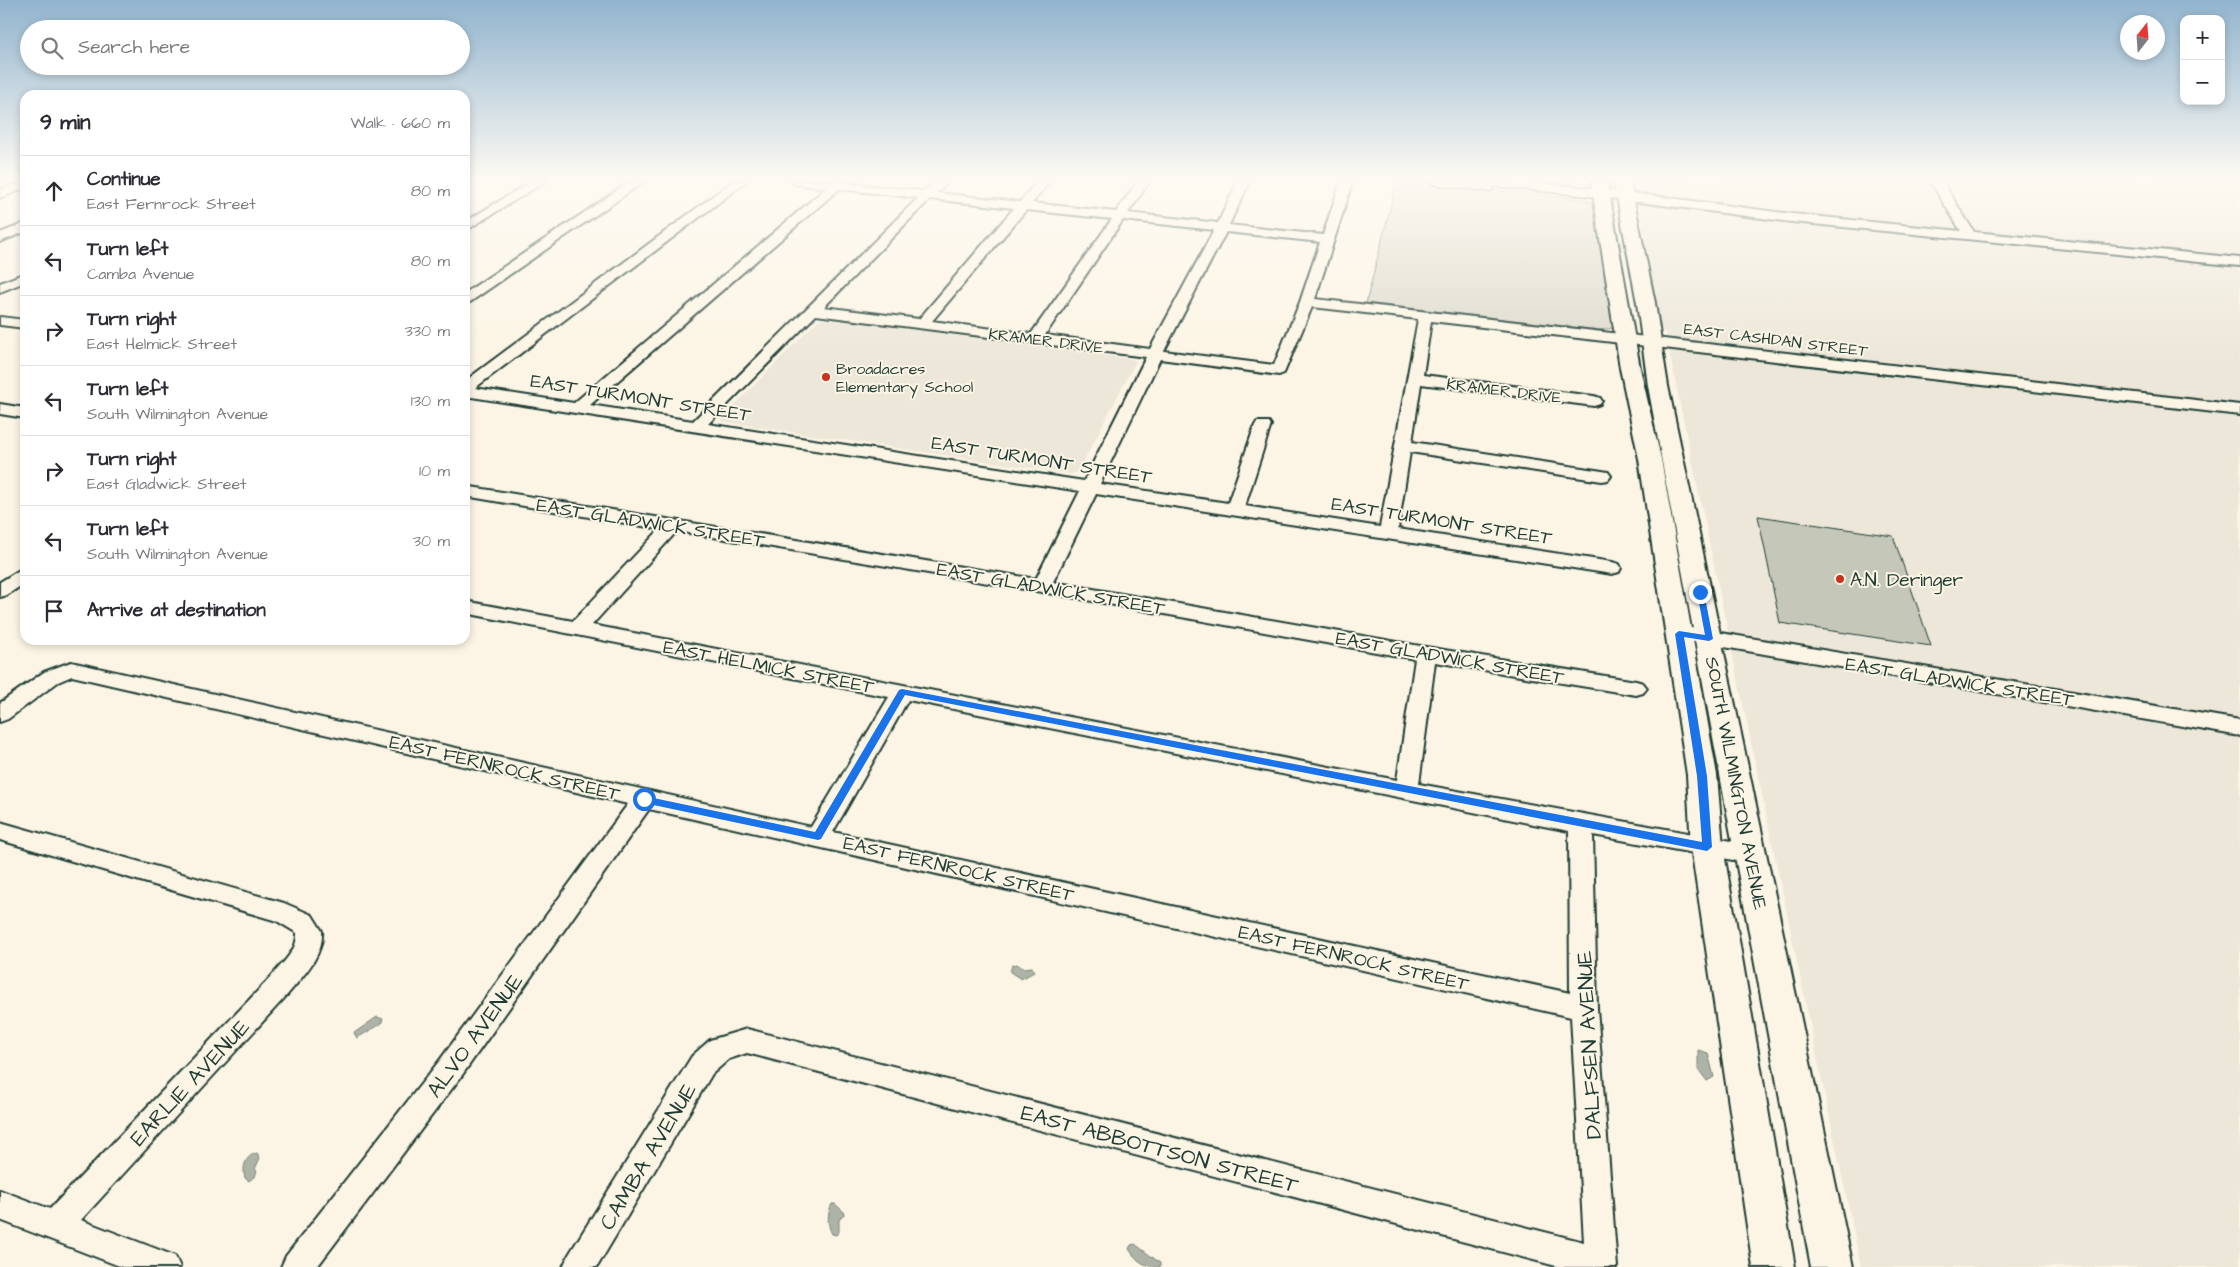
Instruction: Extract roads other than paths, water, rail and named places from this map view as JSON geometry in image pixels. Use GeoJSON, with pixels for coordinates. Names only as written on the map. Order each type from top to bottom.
{"type":"FeatureCollection","features":[{"type":"Feature","properties":{"kind":"main road","name":"SOUTH WILMINGTON AVENUE"},"geometry":{"type":"LineString","coordinates":[[1610,240],[1620,296],[1625,340],[1650,459],[1750,853],[1832,1267]]}},
{"type":"Feature","properties":{"kind":"main road","name":"SOUTH WILMINGTON AVENUE"},"geometry":{"type":"LineString","coordinates":[[1634,240],[1646,303],[1650,342],[1694,636],[1707,847],[1774,1267]]}},
{"type":"Feature","properties":{"kind":"street"},"geometry":{"type":"LineString","coordinates":[[470,296],[552,240]]}},
{"type":"Feature","properties":{"kind":"street"},"geometry":{"type":"LineString","coordinates":[[470,385],[663,240]]}},
{"type":"Feature","properties":{"kind":"street"},"geometry":{"type":"LineString","coordinates":[[576,409],[773,240]]}},
{"type":"Feature","properties":{"kind":"street"},"geometry":{"type":"LineString","coordinates":[[696,427],[882,240]]}},
{"type":"Feature","properties":{"kind":"street"},"geometry":{"type":"LineString","coordinates":[[923,323],[995,240]]}},
{"type":"Feature","properties":{"kind":"street"},"geometry":{"type":"LineString","coordinates":[[1035,339],[1103,240]]}},
{"type":"Feature","properties":{"kind":"street"},"geometry":{"type":"LineString","coordinates":[[1042,586],[1155,354],[1215,240]]}},
{"type":"Feature","properties":{"kind":"street"},"geometry":{"type":"LineString","coordinates":[[1308,302],[1328,240]]}},
{"type":"Feature","properties":{"kind":"street"},"geometry":{"type":"LineString","coordinates":[[2021,240],[2240,262]]}},
{"type":"Feature","properties":{"kind":"street"},"geometry":{"type":"LineString","coordinates":[[0,288],[20,279]]}},
{"type":"Feature","properties":{"kind":"street","name":"EAST CASHDAN STREET"},"geometry":{"type":"LineString","coordinates":[[1308,302],[2240,410]]}},
{"type":"Feature","properties":{"kind":"street","name":"KRAMER DRIVE"},"geometry":{"type":"LineString","coordinates":[[813,310],[1279,370],[1308,302]]}},
{"type":"Feature","properties":{"kind":"street"},"geometry":{"type":"LineString","coordinates":[[1388,532],[1425,317]]}},
{"type":"Feature","properties":{"kind":"street"},"geometry":{"type":"LineString","coordinates":[[0,321],[20,323]]}},
{"type":"Feature","properties":{"kind":"street","name":"KRAMER DRIVE"},"geometry":{"type":"LineString","coordinates":[[1414,379],[1594,401]]}},
{"type":"Feature","properties":{"kind":"street","name":"EAST TURMONT STREET"},"geometry":{"type":"LineString","coordinates":[[470,390],[576,409],[1388,532],[1612,568]]}},
{"type":"Feature","properties":{"kind":"street"},"geometry":{"type":"LineString","coordinates":[[0,409],[20,412]]}},
{"type":"Feature","properties":{"kind":"street"},"geometry":{"type":"LineString","coordinates":[[1235,510],[1263,425]]}},
{"type":"Feature","properties":{"kind":"street"},"geometry":{"type":"LineString","coordinates":[[1403,446],[1602,476]]}},
{"type":"Feature","properties":{"kind":"street","name":"EAST GLADWICK STREET"},"geometry":{"type":"LineString","coordinates":[[470,492],[1042,586],[1426,654],[1636,688]]}},
{"type":"Feature","properties":{"kind":"street"},"geometry":{"type":"LineString","coordinates":[[578,628],[672,526]]}},
{"type":"Feature","properties":{"kind":"street"},"geometry":{"type":"LineString","coordinates":[[0,591],[20,578]]}},
{"type":"Feature","properties":{"kind":"street","name":"EAST HELMICK STREET"},"geometry":{"type":"LineString","coordinates":[[470,608],[1581,824],[1750,853]]}},
{"type":"Feature","properties":{"kind":"street","name":"EAST GLADWICK STREET"},"geometry":{"type":"LineString","coordinates":[[1694,636],[2240,728]]}},
{"type":"Feature","properties":{"kind":"street"},"geometry":{"type":"LineString","coordinates":[[1407,790],[1426,654]]}},
{"type":"Feature","properties":{"kind":"street","name":"EAST FERNROCK STREET"},"geometry":{"type":"LineString","coordinates":[[0,714],[51,677],[71,669],[644,799],[818,836],[1584,1008]]}},
{"type":"Feature","properties":{"kind":"street"},"geometry":{"type":"LineString","coordinates":[[818,836],[902,692]]}},
{"type":"Feature","properties":{"kind":"street","name":"ALVO AVENUE"},"geometry":{"type":"LineString","coordinates":[[297,1267],[450,1069],[644,799]]}},
{"type":"Feature","properties":{"kind":"street","name":"DALFSEN AVENUE"},"geometry":{"type":"LineString","coordinates":[[1581,824],[1584,1008],[1601,1265]]}},
{"type":"Feature","properties":{"kind":"street","name":"EARLIE AVENUE"},"geometry":{"type":"LineString","coordinates":[[0,830],[284,913],[305,924],[311,933],[311,940],[306,950],[279,986],[56,1225]]}},
{"type":"Feature","properties":{"kind":"street","name":"EAST ABBOTTSON STREET"},"geometry":{"type":"LineString","coordinates":[[720,1049],[747,1041],[1601,1265]]}},
{"type":"Feature","properties":{"kind":"street","name":"CAMBA AVENUE"},"geometry":{"type":"LineString","coordinates":[[579,1267],[702,1065],[720,1049]]}},
{"type":"Feature","properties":{"kind":"street"},"geometry":{"type":"LineString","coordinates":[[0,1204],[164,1267]]}},
{"type":"Feature","properties":{"kind":"place","name":"Broadacres Elementary School"},"geometry":{"type":"Point","coordinates":[826,377]}},
{"type":"Feature","properties":{"kind":"place","name":"A.N. Deringer"},"geometry":{"type":"Point","coordinates":[1840,579]}}]}
